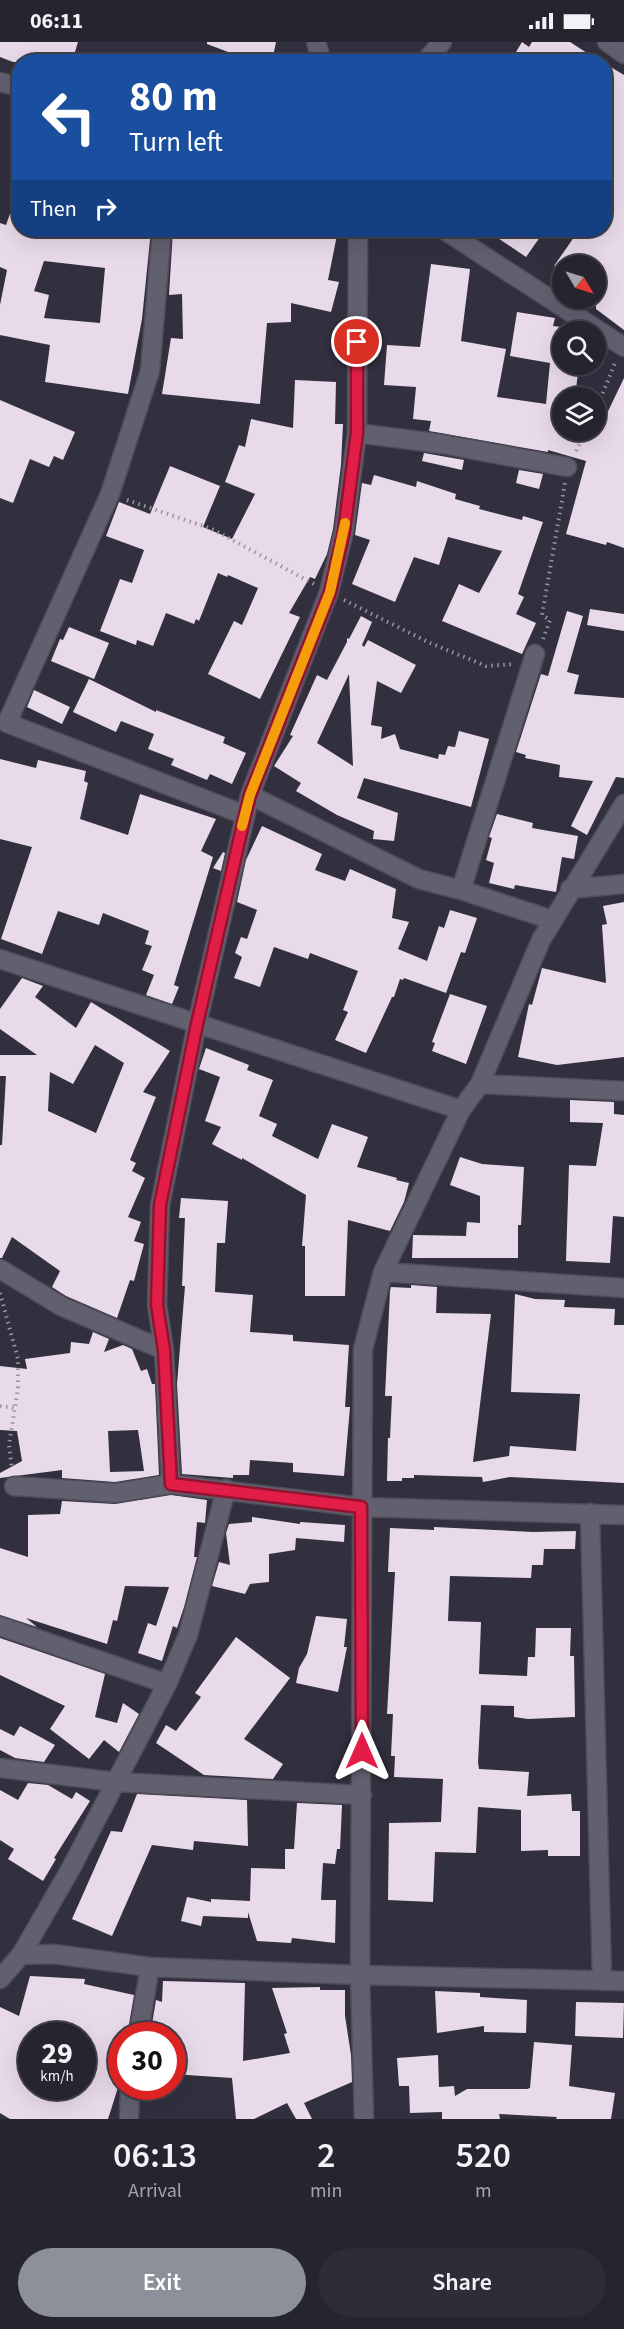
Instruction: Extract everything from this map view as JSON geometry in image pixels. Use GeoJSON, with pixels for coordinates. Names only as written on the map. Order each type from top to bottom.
{"type":"FeatureCollection","features":[{"type":"Feature","properties":{"kind":"street"},"geometry":{"type":"LineString","coordinates":[[432,54],[442,42]]}},
{"type":"Feature","properties":{"kind":"street"},"geometry":{"type":"LineString","coordinates":[[607,42],[624,54]]}},
{"type":"Feature","properties":{"kind":"street"},"geometry":{"type":"LineString","coordinates":[[161,237],[150,370],[110,494],[7,723],[245,815]]}},
{"type":"Feature","properties":{"kind":"street"},"geometry":{"type":"LineString","coordinates":[[171,1484],[164,1350],[157,1305],[160,1205],[197,1024],[250,795],[330,592],[344,531],[357,433],[358,237]]}},
{"type":"Feature","properties":{"kind":"street"},"geometry":{"type":"LineString","coordinates":[[455,237],[623,346]]}},
{"type":"Feature","properties":{"kind":"street"},"geometry":{"type":"LineString","coordinates":[[357,433],[442,444],[567,467]]}},
{"type":"Feature","properties":{"kind":"street"},"geometry":{"type":"LineString","coordinates":[[461,890],[535,654]]}},
{"type":"Feature","properties":{"kind":"street"},"geometry":{"type":"LineString","coordinates":[[250,795],[419,879],[461,890],[552,920]]}},
{"type":"Feature","properties":{"kind":"street"},"geometry":{"type":"LineString","coordinates":[[364,2119],[360,1975],[363,1349],[383,1272],[461,1110],[480,1084],[541,940],[570,889],[624,804]]}},
{"type":"Feature","properties":{"kind":"street"},"geometry":{"type":"LineString","coordinates":[[570,889],[624,884]]}},
{"type":"Feature","properties":{"kind":"street"},"geometry":{"type":"LineString","coordinates":[[0,959],[461,1110]]}},
{"type":"Feature","properties":{"kind":"street"},"geometry":{"type":"LineString","coordinates":[[480,1084],[624,1091]]}},
{"type":"Feature","properties":{"kind":"street"},"geometry":{"type":"LineString","coordinates":[[0,1269],[61,1306],[164,1350]]}},
{"type":"Feature","properties":{"kind":"street"},"geometry":{"type":"LineString","coordinates":[[383,1272],[624,1288]]}},
{"type":"Feature","properties":{"kind":"street"},"geometry":{"type":"LineString","coordinates":[[14,1486],[116,1493],[171,1484],[361,1507],[624,1515]]}},
{"type":"Feature","properties":{"kind":"street"},"geometry":{"type":"LineString","coordinates":[[0,1979],[21,1954],[70,1870],[167,1684],[188,1635],[225,1489]]}},
{"type":"Feature","properties":{"kind":"street"},"geometry":{"type":"LineString","coordinates":[[590,1513],[602,1981]]}},
{"type":"Feature","properties":{"kind":"street"},"geometry":{"type":"LineString","coordinates":[[0,1626],[167,1684]]}},
{"type":"Feature","properties":{"kind":"street"},"geometry":{"type":"LineString","coordinates":[[0,1768],[116,1782],[362,1796]]}},
{"type":"Feature","properties":{"kind":"street"},"geometry":{"type":"LineString","coordinates":[[21,1954],[54,1954],[150,1967],[624,1981]]}},
{"type":"Feature","properties":{"kind":"street"},"geometry":{"type":"LineString","coordinates":[[140,2022],[150,1967]]}},
{"type":"Feature","properties":{"kind":"street"},"geometry":{"type":"LineString","coordinates":[[129,2119],[130,2100]]}},
{"type":"Feature","properties":{"kind":"path"},"geometry":{"type":"LineString","coordinates":[[606,387],[623,346]]}},
{"type":"Feature","properties":{"kind":"path"},"geometry":{"type":"LineString","coordinates":[[110,494],[212,529],[430,643],[486,666],[512,665],[535,654],[550,620],[542,615],[567,467],[580,441]]}},
{"type":"Feature","properties":{"kind":"path"},"geometry":{"type":"LineString","coordinates":[[0,1293],[18,1359],[18,1388],[9,1446],[14,1486]]}},
{"type":"Feature","properties":{"kind":"path"},"geometry":{"type":"LineString","coordinates":[[0,1406],[15,1408]]}},
{"type":"Feature","properties":{"kind":"building"},"geometry":{"type":"Polygon","coordinates":[[[0,42],[78,42],[74,54],[12,54],[12,62],[0,57],[0,42]]]}},
{"type":"Feature","properties":{"kind":"building"},"geometry":{"type":"Polygon","coordinates":[[[207,42],[276,42],[274,54],[233,54],[207,44],[207,42]]]}},
{"type":"Feature","properties":{"kind":"building"},"geometry":{"type":"Polygon","coordinates":[[[522,42],[529,47],[532,42],[570,42],[589,54],[515,54],[522,42]]]}},
{"type":"Feature","properties":{"kind":"building"},"geometry":{"type":"Polygon","coordinates":[[[612,68],[624,75],[624,330],[596,309],[606,309],[606,255],[562,255],[574,237],[612,237],[612,68]]]}},
{"type":"Feature","properties":{"kind":"building"},"geometry":{"type":"Polygon","coordinates":[[[12,208],[12,237],[150,237],[142,319],[128,394],[45,382],[50,345],[0,335],[0,305],[7,270],[0,267],[0,223],[6,225],[12,208]],[[44,261],[34,291],[49,295],[44,318],[100,323],[105,268],[44,261]]]}},
{"type":"Feature","properties":{"kind":"building"},"geometry":{"type":"Polygon","coordinates":[[[173,237],[337,237],[328,280],[339,282],[331,312],[291,303],[291,322],[267,323],[260,404],[162,394],[171,338],[183,339],[182,294],[169,295],[173,237]]]}},
{"type":"Feature","properties":{"kind":"building"},"geometry":{"type":"Polygon","coordinates":[[[496,237],[540,237],[526,257],[496,237]]]}},
{"type":"Feature","properties":{"kind":"building"},"geometry":{"type":"Polygon","coordinates":[[[431,264],[470,269],[461,341],[506,349],[497,397],[546,404],[550,363],[510,356],[517,312],[555,318],[552,321],[552,375],[578,375],[576,387],[552,387],[552,441],[606,441],[606,415],[624,378],[624,548],[607,542],[606,545],[566,534],[586,461],[548,450],[548,452],[429,431],[431,421],[413,419],[416,387],[384,385],[387,345],[420,347],[431,264]]]}},
{"type":"Feature","properties":{"kind":"building"},"geometry":{"type":"Polygon","coordinates":[[[295,380],[336,382],[335,424],[343,424],[341,465],[333,529],[327,554],[315,579],[310,577],[289,613],[300,617],[260,699],[208,674],[234,621],[242,625],[258,588],[218,573],[199,621],[196,619],[194,624],[166,613],[153,646],[137,640],[136,645],[100,631],[120,579],[132,583],[144,550],[106,536],[119,502],[150,514],[170,466],[220,486],[203,527],[232,539],[255,494],[225,482],[239,445],[245,447],[251,419],[293,428],[295,380]]]}},
{"type":"Feature","properties":{"kind":"building"},"geometry":{"type":"Polygon","coordinates":[[[0,400],[75,432],[63,460],[54,456],[49,467],[30,459],[13,503],[0,498],[0,400]]]}},
{"type":"Feature","properties":{"kind":"building"},"geometry":{"type":"Polygon","coordinates":[[[424,453],[464,460],[462,470],[422,461],[424,453]]]}},
{"type":"Feature","properties":{"kind":"building"},"geometry":{"type":"Polygon","coordinates":[[[519,470],[543,474],[539,489],[516,483],[519,470]]]}},
{"type":"Feature","properties":{"kind":"building"},"geometry":{"type":"Polygon","coordinates":[[[374,475],[416,487],[417,481],[456,494],[455,499],[480,506],[479,509],[522,520],[523,516],[543,522],[518,594],[524,597],[516,614],[536,623],[522,654],[442,621],[459,584],[479,593],[502,551],[448,537],[439,565],[414,557],[395,602],[352,584],[370,540],[355,535],[362,483],[371,485],[374,475]]]}},
{"type":"Feature","properties":{"kind":"building"},"geometry":{"type":"Polygon","coordinates":[[[590,609],[624,614],[624,631],[587,625],[590,609]]]}},
{"type":"Feature","properties":{"kind":"building"},"geometry":{"type":"Polygon","coordinates":[[[567,611],[583,616],[567,672],[579,675],[574,694],[624,698],[624,778],[616,777],[587,835],[571,826],[593,781],[559,777],[560,765],[525,758],[526,755],[516,752],[541,674],[548,676],[567,611]]]}},
{"type":"Feature","properties":{"kind":"building"},"geometry":{"type":"Polygon","coordinates":[[[361,616],[372,622],[362,645],[364,647],[368,640],[416,665],[401,693],[377,681],[371,725],[382,727],[381,739],[395,734],[400,749],[438,759],[439,754],[445,755],[448,746],[455,747],[459,731],[489,739],[471,807],[364,778],[357,798],[398,813],[394,841],[373,839],[374,831],[337,815],[296,791],[301,783],[274,766],[293,736],[290,735],[317,675],[327,680],[347,638],[349,639],[361,616]],[[349,674],[317,743],[353,766],[349,674]]]}},
{"type":"Feature","properties":{"kind":"building"},"geometry":{"type":"Polygon","coordinates":[[[69,627],[109,643],[94,679],[51,661],[60,639],[63,640],[69,627]]]}},
{"type":"Feature","properties":{"kind":"building"},"geometry":{"type":"Polygon","coordinates":[[[89,679],[156,712],[156,710],[225,737],[223,743],[246,753],[232,784],[210,774],[207,780],[171,765],[174,759],[148,749],[154,734],[121,721],[116,732],[73,712],[89,679]]]}},
{"type":"Feature","properties":{"kind":"building"},"geometry":{"type":"Polygon","coordinates":[[[34,690],[70,707],[62,724],[27,707],[34,690]]]}},
{"type":"Feature","properties":{"kind":"building"},"geometry":{"type":"Polygon","coordinates":[[[0,759],[36,768],[38,760],[86,771],[84,781],[88,783],[80,819],[128,835],[140,794],[216,819],[201,851],[213,857],[174,985],[179,987],[172,1004],[146,995],[154,975],[142,970],[152,946],[145,944],[149,931],[103,913],[99,925],[58,911],[42,954],[1,939],[32,847],[0,839],[0,759]]]}},
{"type":"Feature","properties":{"kind":"building"},"geometry":{"type":"Polygon","coordinates":[[[497,814],[533,823],[532,828],[578,836],[574,859],[562,857],[556,892],[515,885],[514,889],[489,883],[494,863],[486,860],[492,838],[489,837],[497,814]]]}},
{"type":"Feature","properties":{"kind":"building"},"geometry":{"type":"Polygon","coordinates":[[[262,826],[322,854],[315,870],[345,881],[350,869],[396,889],[392,918],[409,922],[398,949],[427,961],[439,926],[444,928],[450,910],[477,918],[465,953],[461,952],[446,993],[404,978],[400,979],[394,997],[366,1053],[335,1040],[348,1012],[343,1010],[358,971],[310,953],[308,959],[274,947],[260,987],[234,978],[242,957],[235,953],[241,937],[247,939],[257,910],[237,902],[246,860],[262,826]]]}},
{"type":"Feature","properties":{"kind":"building"},"geometry":{"type":"Polygon","coordinates":[[[223,852],[225,853],[221,871],[213,868],[223,852]]]}},
{"type":"Feature","properties":{"kind":"building"},"geometry":{"type":"Polygon","coordinates":[[[624,902],[624,1057],[557,1065],[518,1057],[529,1004],[532,1005],[542,968],[606,983],[602,925],[607,924],[603,906],[624,902]]]}},
{"type":"Feature","properties":{"kind":"building"},"geometry":{"type":"Polygon","coordinates":[[[22,978],[43,986],[35,997],[76,1028],[91,1002],[170,1051],[143,1092],[156,1097],[130,1160],[136,1163],[132,1171],[145,1178],[128,1217],[141,1222],[134,1241],[144,1244],[134,1281],[130,1280],[117,1318],[66,1296],[52,1287],[60,1271],[12,1237],[0,1258],[0,1145],[2,1145],[6,1076],[0,1076],[0,1055],[37,1055],[0,1029],[0,1009],[22,978]],[[95,1045],[73,1084],[50,1072],[48,1111],[96,1133],[124,1063],[95,1045]]]}},
{"type":"Feature","properties":{"kind":"building"},"geometry":{"type":"Polygon","coordinates":[[[450,994],[487,1006],[466,1064],[432,1051],[435,1043],[432,1042],[450,994]]]}},
{"type":"Feature","properties":{"kind":"building"},"geometry":{"type":"Polygon","coordinates":[[[206,1048],[249,1065],[247,1070],[273,1080],[259,1116],[277,1124],[272,1136],[318,1159],[332,1124],[368,1137],[357,1167],[409,1183],[404,1202],[390,1231],[348,1220],[345,1296],[305,1296],[305,1246],[302,1246],[306,1195],[242,1158],[242,1160],[212,1144],[221,1127],[205,1121],[220,1077],[199,1069],[206,1048]]]}},
{"type":"Feature","properties":{"kind":"building"},"geometry":{"type":"Polygon","coordinates":[[[570,1100],[614,1102],[614,1114],[624,1115],[624,1217],[613,1216],[610,1263],[566,1261],[569,1165],[596,1166],[603,1123],[570,1122],[570,1100]]]}},
{"type":"Feature","properties":{"kind":"building"},"geometry":{"type":"Polygon","coordinates":[[[460,1157],[482,1164],[524,1167],[521,1225],[518,1225],[518,1258],[412,1258],[413,1235],[466,1236],[467,1222],[480,1223],[480,1196],[450,1185],[460,1157]]]}},
{"type":"Feature","properties":{"kind":"building"},"geometry":{"type":"Polygon","coordinates":[[[181,1198],[228,1201],[225,1243],[217,1243],[215,1292],[253,1295],[250,1332],[293,1335],[293,1341],[349,1345],[345,1407],[350,1407],[344,1476],[293,1472],[293,1463],[250,1460],[249,1475],[233,1475],[233,1478],[182,1474],[177,1384],[185,1286],[182,1286],[185,1218],[179,1218],[181,1198]]]}},
{"type":"Feature","properties":{"kind":"building"},"geometry":{"type":"Polygon","coordinates":[[[411,1285],[437,1287],[436,1313],[491,1314],[473,1462],[509,1456],[510,1446],[576,1451],[580,1394],[511,1392],[515,1294],[535,1299],[565,1300],[564,1307],[615,1309],[614,1325],[624,1325],[624,1483],[510,1477],[483,1482],[482,1477],[414,1475],[414,1478],[402,1478],[402,1481],[387,1481],[392,1396],[385,1396],[390,1291],[391,1287],[411,1288],[411,1285]]]}},
{"type":"Feature","properties":{"kind":"building"},"geometry":{"type":"Polygon","coordinates":[[[93,1332],[109,1339],[104,1352],[123,1345],[132,1349],[141,1371],[147,1369],[152,1384],[155,1384],[159,1475],[115,1482],[62,1478],[62,1470],[0,1478],[0,1473],[22,1461],[17,1431],[0,1430],[0,1366],[27,1369],[25,1359],[70,1353],[71,1342],[89,1344],[93,1332]],[[138,1430],[108,1431],[110,1472],[144,1471],[138,1430]]]}},
{"type":"Feature","properties":{"kind":"building"},"geometry":{"type":"Polygon","coordinates":[[[171,1495],[207,1500],[205,1523],[197,1522],[194,1557],[197,1557],[184,1607],[177,1628],[173,1626],[162,1661],[138,1653],[148,1623],[156,1626],[169,1587],[125,1586],[117,1621],[113,1620],[107,1644],[26,1618],[37,1627],[0,1615],[0,1548],[28,1557],[28,1515],[60,1514],[62,1501],[115,1504],[171,1495]]]}},
{"type":"Feature","properties":{"kind":"building"},"geometry":{"type":"Polygon","coordinates":[[[252,1517],[300,1524],[300,1522],[345,1525],[344,1542],[296,1538],[295,1550],[269,1554],[269,1582],[250,1584],[245,1594],[212,1586],[219,1562],[230,1565],[226,1533],[229,1524],[252,1522],[252,1517]]]}},
{"type":"Feature","properties":{"kind":"building"},"geometry":{"type":"Polygon","coordinates":[[[434,1527],[533,1532],[576,1531],[575,1549],[544,1549],[543,1565],[532,1565],[531,1578],[450,1576],[448,1621],[481,1622],[479,1674],[527,1676],[528,1657],[535,1657],[536,1628],[571,1628],[570,1656],[574,1656],[575,1717],[528,1719],[514,1717],[514,1706],[481,1705],[478,1762],[479,1769],[529,1772],[527,1796],[571,1794],[572,1811],[580,1811],[580,1856],[548,1856],[548,1850],[521,1851],[521,1810],[478,1807],[476,1853],[435,1852],[433,1902],[388,1900],[389,1823],[441,1822],[443,1779],[394,1777],[395,1756],[391,1756],[393,1714],[387,1714],[395,1572],[388,1572],[390,1528],[434,1530],[434,1527]]]}},
{"type":"Feature","properties":{"kind":"building"},"geometry":{"type":"Polygon","coordinates":[[[316,1616],[347,1619],[344,1647],[347,1647],[338,1692],[296,1683],[299,1668],[307,1654],[316,1616]]]}},
{"type":"Feature","properties":{"kind":"building"},"geometry":{"type":"Polygon","coordinates":[[[236,1637],[290,1678],[244,1739],[283,1764],[273,1779],[204,1775],[156,1743],[166,1725],[176,1731],[201,1697],[195,1693],[236,1637]]]}},
{"type":"Feature","properties":{"kind":"building"},"geometry":{"type":"Polygon","coordinates":[[[0,1638],[105,1674],[95,1717],[117,1723],[123,1703],[139,1714],[119,1752],[104,1740],[89,1759],[50,1729],[65,1706],[0,1675],[0,1638]]]}},
{"type":"Feature","properties":{"kind":"building"},"geometry":{"type":"Polygon","coordinates":[[[20,1726],[55,1745],[44,1762],[15,1758],[0,1750],[0,1729],[14,1736],[20,1726]]]}},
{"type":"Feature","properties":{"kind":"building"},"geometry":{"type":"Polygon","coordinates":[[[28,1783],[48,1785],[72,1799],[76,1792],[90,1801],[54,1858],[56,1859],[43,1881],[8,1859],[14,1849],[0,1840],[0,1790],[18,1800],[28,1783]]]}},
{"type":"Feature","properties":{"kind":"building"},"geometry":{"type":"Polygon","coordinates":[[[137,1794],[247,1800],[248,1846],[194,1841],[193,1850],[152,1845],[112,1936],[72,1919],[111,1831],[122,1832],[137,1794]]]}},
{"type":"Feature","properties":{"kind":"building"},"geometry":{"type":"Polygon","coordinates":[[[297,1803],[342,1805],[340,1849],[337,1849],[335,1864],[323,1863],[321,1900],[336,1900],[335,1943],[292,1938],[291,1943],[257,1941],[248,1912],[248,1918],[203,1916],[201,1926],[181,1921],[187,1897],[211,1902],[211,1899],[250,1901],[251,1868],[285,1869],[285,1849],[294,1849],[297,1803]]]}},
{"type":"Feature","properties":{"kind":"building"},"geometry":{"type":"Polygon","coordinates":[[[30,1976],[85,1979],[84,1984],[134,1995],[129,2022],[108,2022],[108,2100],[114,2100],[108,2119],[10,2119],[0,2113],[0,2007],[19,2016],[30,1976]]]}},
{"type":"Feature","properties":{"kind":"building"},"geometry":{"type":"Polygon","coordinates":[[[163,1981],[245,1983],[243,2061],[290,2053],[284,2034],[287,2033],[272,1988],[320,1987],[320,1990],[345,1990],[345,2016],[351,2055],[352,2082],[304,2103],[312,2119],[296,2119],[287,2103],[254,2119],[236,2119],[232,2078],[186,2075],[186,2022],[152,2022],[156,2000],[162,2002],[163,1981]]]}},
{"type":"Feature","properties":{"kind":"building"},"geometry":{"type":"Polygon","coordinates":[[[435,1991],[480,1993],[480,1997],[527,2000],[526,2033],[484,2032],[484,2026],[437,2033],[435,1991]]]}},
{"type":"Feature","properties":{"kind":"building"},"geometry":{"type":"Polygon","coordinates":[[[576,2002],[624,2003],[623,2038],[575,2036],[576,2002]]]}},
{"type":"Feature","properties":{"kind":"building"},"geometry":{"type":"Polygon","coordinates":[[[534,2042],[572,2045],[569,2086],[615,2093],[611,2119],[556,2119],[557,2117],[499,2114],[500,2119],[442,2119],[442,2112],[410,2113],[409,2086],[399,2086],[397,2058],[438,2055],[439,2087],[454,2086],[455,2096],[467,2089],[527,2089],[530,2088],[534,2042]]]}},
{"type":"Feature","properties":{"kind":"slow traffic"},"geometry":{"type":"LineString","coordinates":[[242,826],[250,795],[330,592],[345,523]]}},
{"type":"Feature","properties":{"kind":"route"},"geometry":{"type":"LineString","coordinates":[[357,342],[357,433],[344,531],[330,592],[250,795],[245,815],[197,1024],[160,1205],[157,1305],[164,1350],[171,1484],[361,1507],[362,1751]]}}]}
